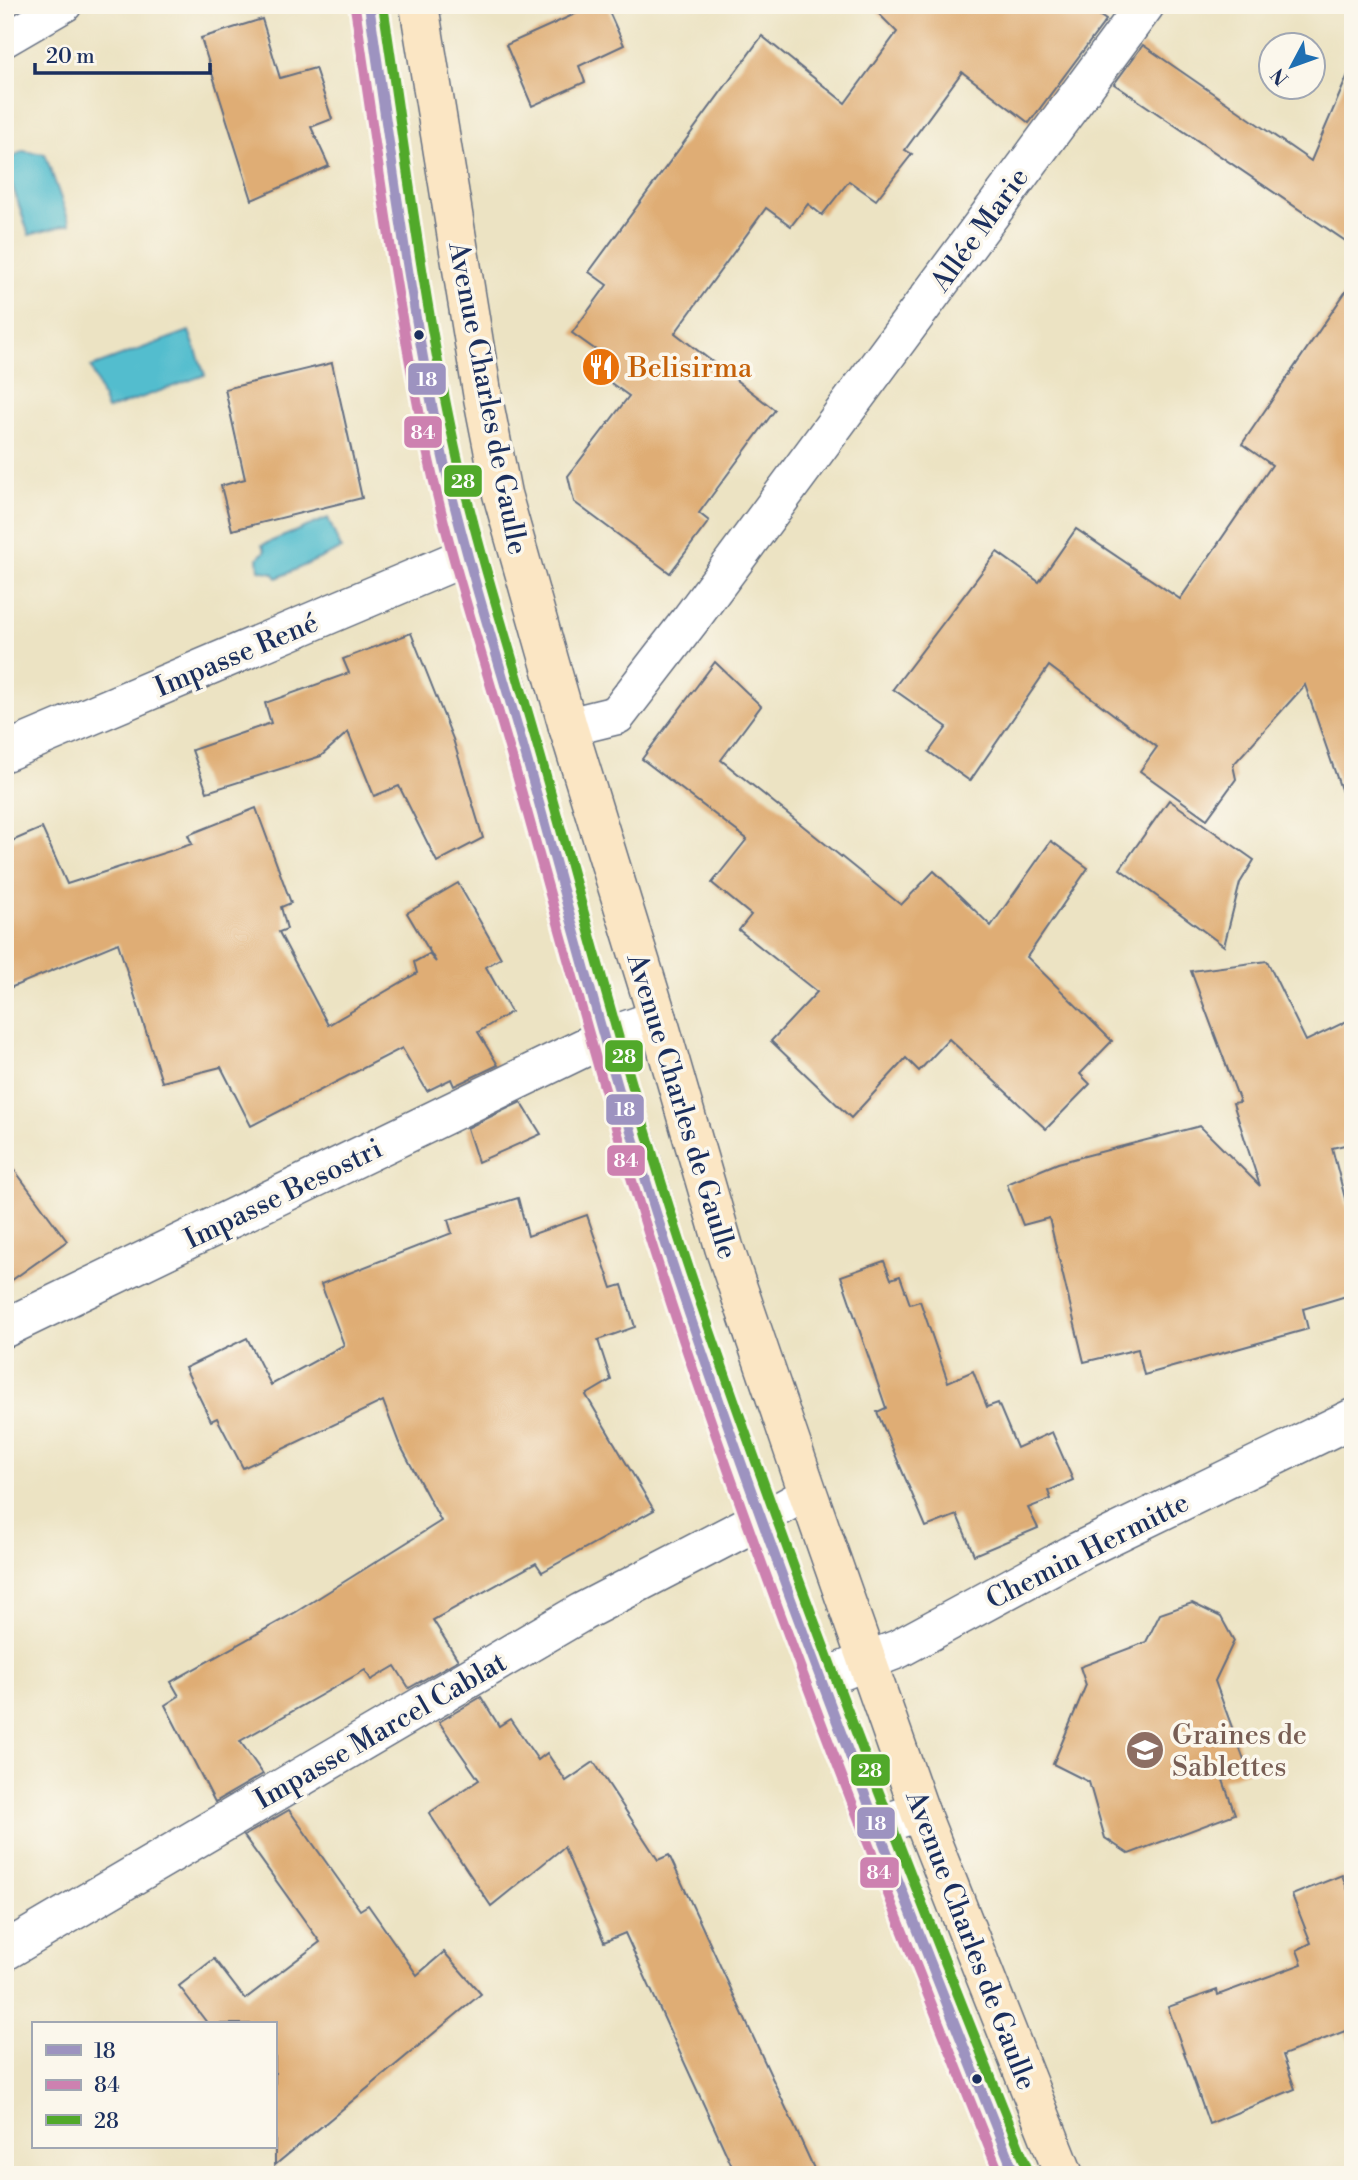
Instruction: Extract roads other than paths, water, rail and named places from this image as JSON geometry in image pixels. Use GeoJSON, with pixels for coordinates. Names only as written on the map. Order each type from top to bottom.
{"type":"FeatureCollection","features":[{"type":"Feature","properties":{"kind":"main road","name":"Avenue Charles de Gaulle"},"geometry":{"type":"LineString","coordinates":[[369,5],[418,335],[467,556],[507,686],[604,1038],[676,1274],[761,1519],[875,1826],[1015,2175]]}},
{"type":"Feature","properties":{"kind":"main road","name":"Avenue Charles de Gaulle"},"geometry":{"type":"LineString","coordinates":[[419,5],[499,480],[568,727],[658,1019],[724,1247],[808,1493],[920,1812],[1064,2175]]}},
{"type":"Feature","properties":{"kind":"street","name":"Allée Marie"},"geometry":{"type":"LineString","coordinates":[[568,727],[617,715],[708,597],[1145,5]]}},
{"type":"Feature","properties":{"kind":"street","name":"Impasse René"},"geometry":{"type":"LineString","coordinates":[[5,752],[467,556]]}},
{"type":"Feature","properties":{"kind":"street","name":"Impasse Besostri"},"geometry":{"type":"LineString","coordinates":[[5,1328],[561,1058],[604,1038],[658,1019]]}},
{"type":"Feature","properties":{"kind":"street","name":"Chemin Hermitte"},"geometry":{"type":"LineString","coordinates":[[821,1679],[898,1649],[1079,1552],[1353,1418]]}},
{"type":"Feature","properties":{"kind":"street","name":"Impasse Marcel Cablat"},"geometry":{"type":"LineString","coordinates":[[5,1951],[582,1612],[761,1519]]}},
{"type":"Feature","properties":{"kind":"street"},"geometry":{"type":"LineString","coordinates":[[875,1826],[920,1812]]}},
{"type":"Feature","properties":{"kind":"lane"},"geometry":{"type":"LineString","coordinates":[[5,40],[65,5]]}},
{"type":"Feature","properties":{"kind":"lane"},"geometry":{"type":"LineString","coordinates":[[761,1519],[808,1493]]}},
{"type":"Feature","properties":{"kind":"water"},"geometry":{"type":"Polygon","coordinates":[[[22,151],[45,154],[70,224],[29,235],[6,167],[12,158],[22,151]]]}},
{"type":"Feature","properties":{"kind":"water"},"geometry":{"type":"Polygon","coordinates":[[[189,331],[205,375],[107,410],[91,367],[189,331]]]}},
{"type":"Feature","properties":{"kind":"water"},"geometry":{"type":"Polygon","coordinates":[[[328,518],[341,549],[277,578],[273,573],[259,570],[258,558],[265,551],[262,545],[328,518]]]}},
{"type":"Feature","properties":{"kind":"place","name":"Belisirma"},"geometry":{"type":"Point","coordinates":[601,367]}},
{"type":"Feature","properties":{"kind":"place","name":"Graines de Sablettes"},"geometry":{"type":"Point","coordinates":[1145,1750]}}]}
